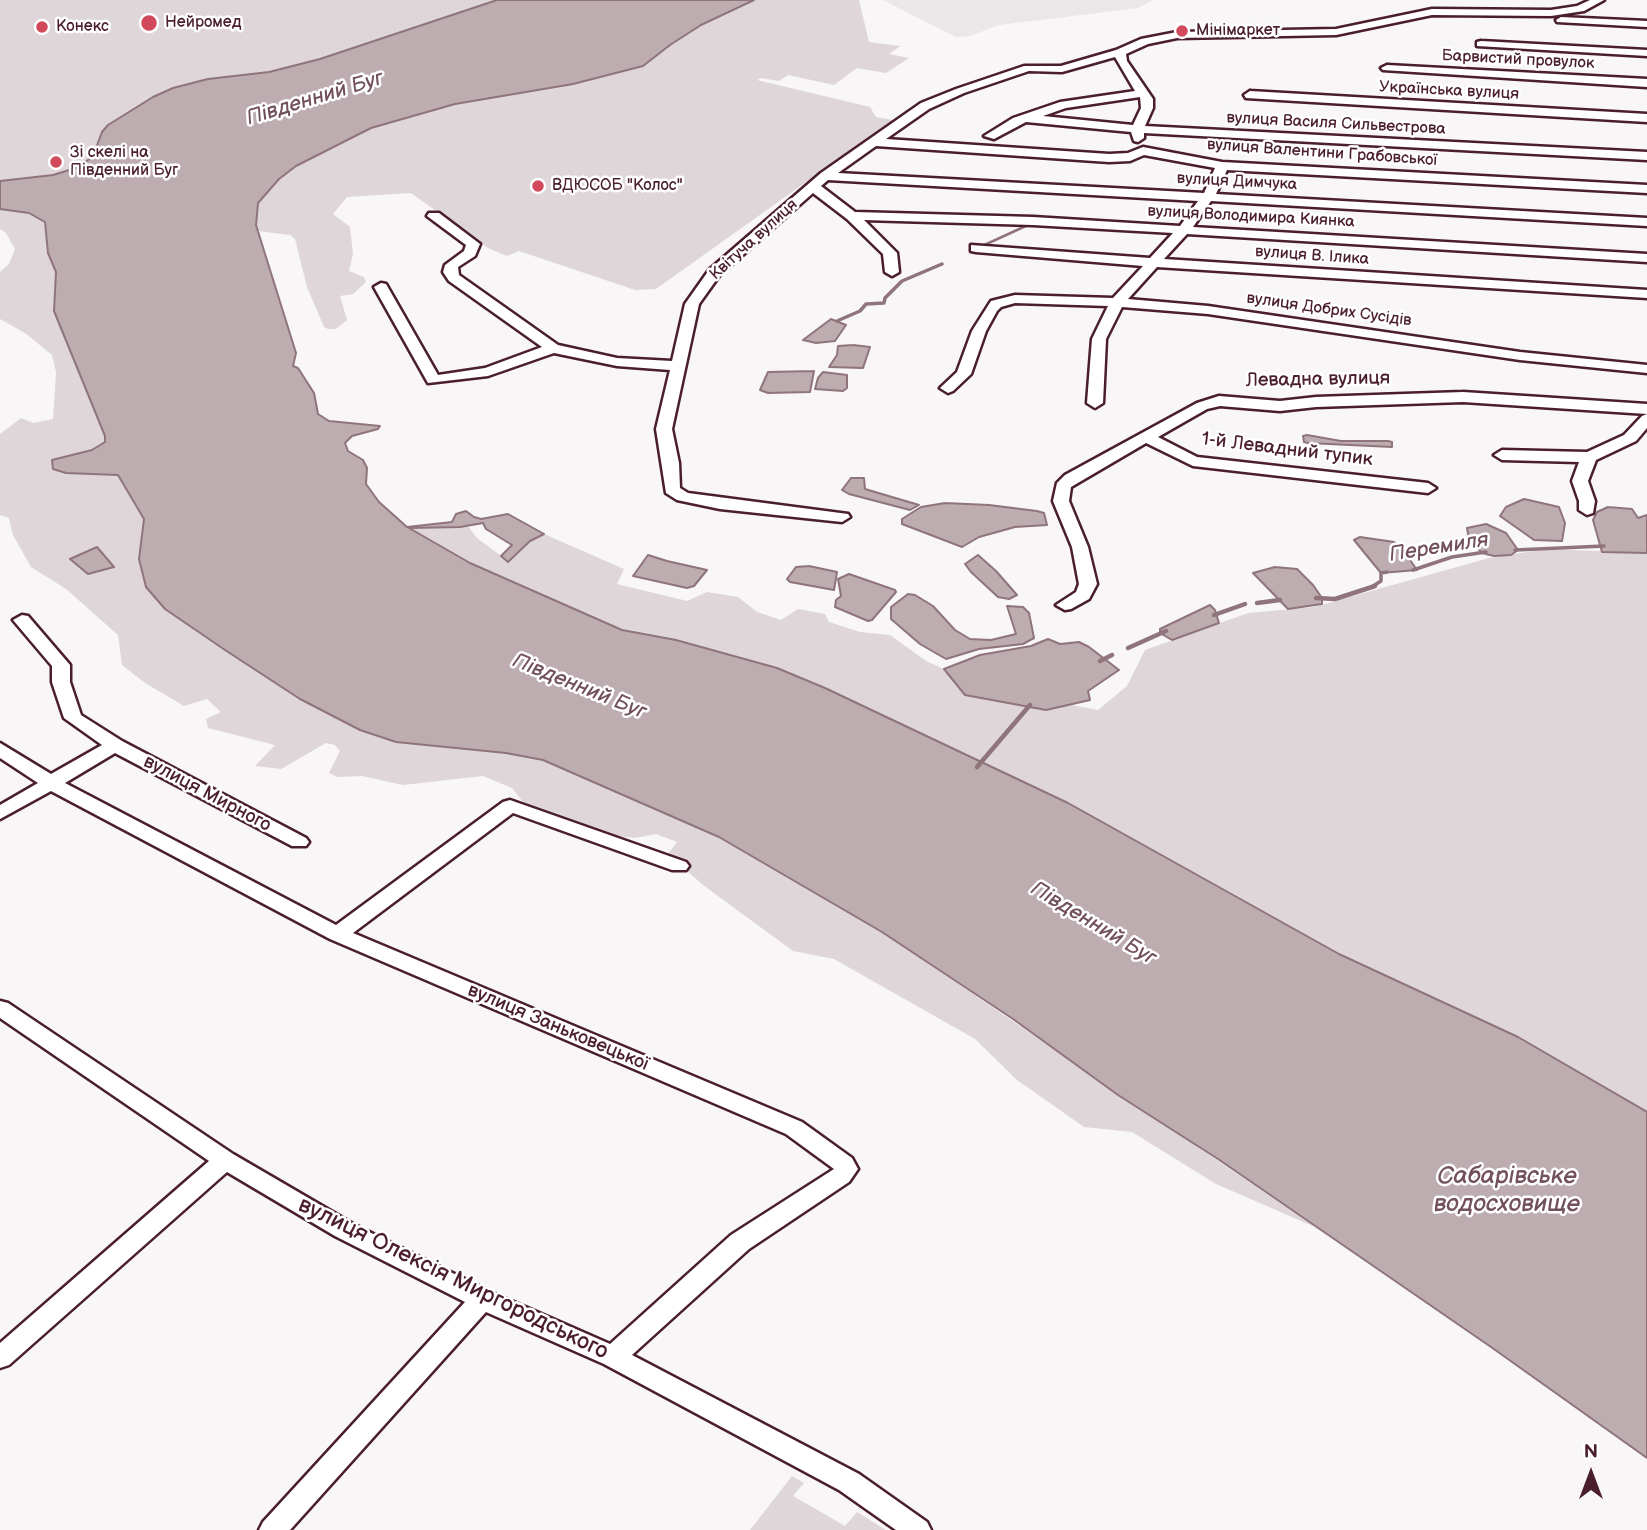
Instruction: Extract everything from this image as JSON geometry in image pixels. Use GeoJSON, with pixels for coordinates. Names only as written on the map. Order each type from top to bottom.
{"type":"FeatureCollection","features":[{"type":"Feature","properties":{"kind":"street"},"geometry":{"type":"LineString","coordinates":[[1429,0],[1437,12],[1483,21],[1555,19],[1647,24]]}},
{"type":"Feature","properties":{"kind":"street"},"geometry":{"type":"LineString","coordinates":[[1555,19],[1599,0]]}},
{"type":"Feature","properties":{"kind":"street"},"geometry":{"type":"LineString","coordinates":[[1028,68],[1062,69],[1120,52],[1145,41],[1177,35],[1345,32],[1437,12],[1551,13],[1580,9]]}},
{"type":"Feature","properties":{"kind":"street"},"geometry":{"type":"LineString","coordinates":[[1481,44],[1647,53]]}},
{"type":"Feature","properties":{"kind":"street"},"geometry":{"type":"LineString","coordinates":[[1120,52],[1121,61],[1144,93],[1147,108],[1137,129],[1138,146],[1143,151]]}},
{"type":"Feature","properties":{"kind":"street","name":"Квітуча вулиця"},"geometry":{"type":"LineString","coordinates":[[842,517],[720,504],[676,494],[670,485],[671,463],[664,429],[692,304],[713,273],[819,181],[872,142],[925,106],[1028,68]]}},
{"type":"Feature","properties":{"kind":"street","name":"Барвистий провулок"},"geometry":{"type":"LineString","coordinates":[[1387,68],[1647,83]]}},
{"type":"Feature","properties":{"kind":"street"},"geometry":{"type":"LineString","coordinates":[[990,136],[1024,118],[1064,104],[1144,93]]}},
{"type":"Feature","properties":{"kind":"street","name":"Українська вулиця"},"geometry":{"type":"LineString","coordinates":[[1250,95],[1647,118]]}},
{"type":"Feature","properties":{"kind":"street","name":"вулиця Василя Сильвестрова"},"geometry":{"type":"LineString","coordinates":[[1024,118],[1137,129],[1647,156]]}},
{"type":"Feature","properties":{"kind":"street","name":"вулиця Валентини Грабовської"},"geometry":{"type":"LineString","coordinates":[[872,142],[1122,159],[1143,151],[1222,166],[1647,189]]}},
{"type":"Feature","properties":{"kind":"street"},"geometry":{"type":"LineString","coordinates":[[1095,403],[1099,338],[1116,302],[1183,231],[1207,197],[1222,166]]}},
{"type":"Feature","properties":{"kind":"street"},"geometry":{"type":"LineString","coordinates":[[819,181],[890,253],[891,272]]}},
{"type":"Feature","properties":{"kind":"street","name":"вулиця Димчука"},"geometry":{"type":"LineString","coordinates":[[819,181],[1207,197],[1647,222]]}},
{"type":"Feature","properties":{"kind":"street"},"geometry":{"type":"LineString","coordinates":[[434,216],[473,244],[470,253],[452,265],[450,272],[454,278],[553,348],[618,362],[678,366]]}},
{"type":"Feature","properties":{"kind":"street","name":"вулиця Володимира Киянка"},"geometry":{"type":"LineString","coordinates":[[852,216],[1033,221],[1647,258]]}},
{"type":"Feature","properties":{"kind":"street","name":"вулиця В. Ілика"},"geometry":{"type":"LineString","coordinates":[[976,248],[1155,263],[1647,295]]}},
{"type":"Feature","properties":{"kind":"street"},"geometry":{"type":"LineString","coordinates":[[381,287],[433,380],[488,372],[553,348]]}},
{"type":"Feature","properties":{"kind":"street","name":"вулиця Добрих Сусідів"},"geometry":{"type":"LineString","coordinates":[[948,388],[964,374],[979,331],[991,309],[1005,301],[1116,302],[1209,310],[1520,356],[1647,369]]}},
{"type":"Feature","properties":{"kind":"street","name":"Левадна вулиця"},"geometry":{"type":"LineString","coordinates":[[1065,605],[1083,595],[1088,584],[1080,547],[1061,500],[1063,486],[1071,478],[1202,405],[1219,401],[1280,406],[1316,402],[1463,397],[1647,409]]}},
{"type":"Feature","properties":{"kind":"street"},"geometry":{"type":"LineString","coordinates":[[1502,455],[1589,457],[1630,438],[1647,419]]}},
{"type":"Feature","properties":{"kind":"street","name":"1-й Левадний тупик"},"geometry":{"type":"LineString","coordinates":[[1146,437],[1193,461],[1428,488]]}},
{"type":"Feature","properties":{"kind":"street"},"geometry":{"type":"LineString","coordinates":[[1587,510],[1587,500],[1580,481],[1589,457]]}},
{"type":"Feature","properties":{"kind":"street","name":"вулиця Мирного"},"geometry":{"type":"LineString","coordinates":[[22,620],[61,665],[61,682],[73,718],[116,745],[299,842]]}},
{"type":"Feature","properties":{"kind":"street"},"geometry":{"type":"LineString","coordinates":[[0,813],[116,745]]}},
{"type":"Feature","properties":{"kind":"street","name":"вулиця Заньковецької"},"geometry":{"type":"LineString","coordinates":[[0,749],[53,784],[337,933],[794,1128],[844,1164],[846,1169],[841,1176],[740,1242],[612,1357]]}},
{"type":"Feature","properties":{"kind":"street"},"geometry":{"type":"LineString","coordinates":[[337,933],[510,806],[654,855],[678,866]]}},
{"type":"Feature","properties":{"kind":"street","name":"вулиця Олексія Миргородського"},"geometry":{"type":"LineString","coordinates":[[0,1007],[225,1160],[344,1230],[482,1298],[612,1357],[849,1482],[918,1530]]}},
{"type":"Feature","properties":{"kind":"street"},"geometry":{"type":"LineString","coordinates":[[0,1358],[225,1160]]}},
{"type":"Feature","properties":{"kind":"street"},"geometry":{"type":"LineString","coordinates":[[273,1530],[482,1298]]}},
{"type":"Feature","properties":{"kind":"shaded area"},"geometry":{"type":"Polygon","coordinates":[[[0,0],[531,0],[313,70],[196,82],[173,88],[108,125],[102,132],[93,156],[79,167],[53,175],[0,181],[0,0]]]}},
{"type":"Feature","properties":{"kind":"shaded area","name":"ВДЮСОБ \"Колос\""},"geometry":{"type":"Polygon","coordinates":[[[754,0],[859,0],[869,42],[900,46],[889,54],[909,58],[886,73],[857,68],[834,85],[788,75],[779,81],[761,78],[757,80],[870,107],[876,117],[893,120],[656,289],[635,290],[519,251],[507,256],[488,248],[411,193],[347,197],[333,214],[350,227],[353,254],[349,271],[364,277],[366,282],[353,294],[340,296],[347,320],[336,329],[328,329],[324,327],[307,287],[295,239],[290,235],[258,231],[258,203],[279,179],[296,166],[349,138],[371,128],[455,104],[656,54],[701,25],[754,0]]]}},
{"type":"Feature","properties":{"kind":"shaded area"},"geometry":{"type":"Polygon","coordinates":[[[883,0],[1153,0],[1138,8],[999,25],[970,36],[956,37],[883,0]]]}},
{"type":"Feature","properties":{"kind":"shaded area"},"geometry":{"type":"Polygon","coordinates":[[[0,209],[29,213],[44,222],[48,253],[56,272],[54,311],[105,436],[105,442],[92,450],[52,460],[84,474],[118,474],[144,520],[139,559],[165,609],[300,699],[506,753],[543,760],[719,837],[882,932],[1315,1227],[1216,1184],[1132,1132],[1084,1127],[1017,1080],[975,1039],[834,959],[793,951],[703,885],[668,854],[677,842],[656,834],[635,838],[608,835],[526,806],[512,788],[483,776],[403,785],[362,776],[338,777],[329,773],[340,751],[335,745],[326,743],[281,769],[255,766],[275,745],[208,728],[206,719],[221,712],[207,699],[184,706],[145,683],[122,665],[118,635],[66,589],[31,567],[13,535],[9,518],[0,515],[0,434],[21,418],[33,423],[53,419],[56,372],[52,355],[25,333],[0,319],[0,272],[9,264],[15,249],[6,233],[0,229],[0,209]]]}},
{"type":"Feature","properties":{"kind":"shaded area"},"geometry":{"type":"Polygon","coordinates":[[[468,526],[477,538],[508,561],[530,541],[544,534],[624,569],[617,584],[687,601],[707,592],[738,597],[757,612],[781,620],[798,609],[825,614],[829,622],[860,632],[890,635],[926,661],[944,669],[966,695],[1046,710],[1072,705],[1098,710],[1127,686],[1145,650],[1248,613],[1314,607],[1489,558],[1546,549],[1647,553],[1647,1112],[1518,1037],[1339,954],[1068,803],[825,688],[777,668],[676,640],[622,630],[470,563],[407,527],[442,528],[468,526]]]}},
{"type":"Feature","properties":{"kind":"shaded area"},"geometry":{"type":"Polygon","coordinates":[[[792,1476],[804,1483],[793,1496],[845,1526],[857,1512],[886,1530],[750,1530],[792,1476]]]}},
{"type":"Feature","properties":{"kind":"water","name":"Сабарівське водосховище"},"geometry":{"type":"Polygon","coordinates":[[[497,0],[754,0],[701,25],[643,66],[573,84],[455,104],[371,128],[296,166],[279,179],[258,203],[256,225],[296,353],[293,366],[298,368],[314,393],[318,414],[329,421],[380,426],[378,429],[352,436],[345,443],[348,451],[363,460],[367,468],[366,484],[379,502],[407,527],[452,522],[456,514],[466,511],[481,519],[508,514],[544,534],[530,541],[508,562],[501,556],[512,545],[486,529],[483,523],[460,527],[409,528],[470,563],[622,630],[676,640],[777,668],[825,688],[1068,803],[1339,954],[1518,1037],[1647,1112],[1647,1458],[1218,1159],[1118,1095],[1013,1019],[882,932],[719,837],[543,760],[506,753],[396,742],[360,730],[300,699],[225,650],[165,609],[146,587],[139,559],[144,519],[118,475],[66,473],[53,469],[52,460],[92,450],[105,442],[105,436],[54,311],[56,272],[48,253],[45,222],[29,213],[0,209],[0,181],[53,175],[79,167],[93,156],[102,132],[108,125],[173,88],[208,79],[269,72],[320,59],[497,0]]]}},
{"type":"Feature","properties":{"kind":"water"},"geometry":{"type":"Polygon","coordinates":[[[831,319],[846,325],[835,341],[816,343],[803,340],[831,319]]]}},
{"type":"Feature","properties":{"kind":"water"},"geometry":{"type":"Polygon","coordinates":[[[838,346],[870,347],[863,368],[829,367],[837,355],[838,346]]]}},
{"type":"Feature","properties":{"kind":"water"},"geometry":{"type":"Polygon","coordinates":[[[814,371],[810,392],[768,393],[760,390],[768,372],[814,371]]]}},
{"type":"Feature","properties":{"kind":"water"},"geometry":{"type":"Polygon","coordinates":[[[823,372],[847,375],[847,388],[843,391],[815,389],[823,372]]]}},
{"type":"Feature","properties":{"kind":"water"},"geometry":{"type":"Polygon","coordinates":[[[1303,436],[1341,441],[1388,441],[1392,442],[1392,447],[1308,443],[1304,442],[1303,436]]]}},
{"type":"Feature","properties":{"kind":"water"},"geometry":{"type":"Polygon","coordinates":[[[851,478],[864,478],[865,489],[919,505],[910,510],[849,494],[842,490],[851,478]]]}},
{"type":"Feature","properties":{"kind":"water"},"geometry":{"type":"Polygon","coordinates":[[[1524,499],[1559,507],[1565,523],[1562,541],[1534,540],[1500,516],[1506,507],[1524,499]]]}},
{"type":"Feature","properties":{"kind":"water"},"geometry":{"type":"Polygon","coordinates":[[[945,503],[1037,511],[1044,513],[1047,525],[1015,527],[979,537],[962,547],[902,524],[902,519],[921,507],[945,503]]]}},
{"type":"Feature","properties":{"kind":"water"},"geometry":{"type":"Polygon","coordinates":[[[1608,507],[1632,509],[1638,518],[1647,515],[1647,553],[1602,552],[1593,520],[1597,512],[1608,507]]]}},
{"type":"Feature","properties":{"kind":"water"},"geometry":{"type":"Polygon","coordinates":[[[1486,524],[1506,533],[1518,550],[1511,555],[1494,556],[1482,553],[1469,539],[1467,528],[1486,524]]]}},
{"type":"Feature","properties":{"kind":"water"},"geometry":{"type":"Polygon","coordinates":[[[1360,537],[1394,542],[1401,547],[1417,570],[1381,573],[1354,540],[1360,537]]]}},
{"type":"Feature","properties":{"kind":"water"},"geometry":{"type":"Polygon","coordinates":[[[97,547],[114,567],[88,574],[70,559],[97,547]]]}},
{"type":"Feature","properties":{"kind":"water"},"geometry":{"type":"Polygon","coordinates":[[[648,555],[707,570],[694,586],[687,588],[633,576],[648,555]]]}},
{"type":"Feature","properties":{"kind":"water"},"geometry":{"type":"Polygon","coordinates":[[[978,555],[1017,595],[1009,599],[998,597],[971,572],[965,564],[978,555]]]}},
{"type":"Feature","properties":{"kind":"water"},"geometry":{"type":"Polygon","coordinates":[[[809,566],[837,572],[834,590],[790,582],[787,579],[796,567],[809,566]]]}},
{"type":"Feature","properties":{"kind":"water"},"geometry":{"type":"Polygon","coordinates":[[[1275,567],[1297,569],[1313,585],[1322,598],[1322,604],[1288,609],[1253,573],[1275,567]]]}},
{"type":"Feature","properties":{"kind":"water"},"geometry":{"type":"Polygon","coordinates":[[[849,574],[896,592],[872,620],[868,621],[835,607],[836,600],[841,596],[838,579],[849,574]]]}},
{"type":"Feature","properties":{"kind":"water"},"geometry":{"type":"Polygon","coordinates":[[[908,594],[915,595],[933,606],[955,630],[970,639],[991,640],[1016,634],[1007,606],[1023,607],[1029,613],[1034,638],[1023,644],[979,649],[946,659],[920,644],[891,619],[891,607],[908,594]]]}},
{"type":"Feature","properties":{"kind":"water"},"geometry":{"type":"Polygon","coordinates":[[[1210,605],[1215,610],[1219,623],[1172,640],[1160,633],[1160,629],[1210,605]]]}},
{"type":"Feature","properties":{"kind":"water"},"geometry":{"type":"Polygon","coordinates":[[[1048,639],[1060,644],[1079,642],[1119,670],[1088,691],[1090,700],[1046,710],[965,695],[944,669],[980,655],[1031,646],[1048,639]]]}},
{"type":"Feature","properties":{"kind":"waterway"},"geometry":{"type":"LineString","coordinates":[[980,247],[1028,225]]}},
{"type":"Feature","properties":{"kind":"waterway"},"geometry":{"type":"LineString","coordinates":[[837,321],[860,311],[866,304],[884,303],[885,298],[902,281],[942,264]]}},
{"type":"Feature","properties":{"kind":"waterway","name":"Перемиля"},"geometry":{"type":"LineString","coordinates":[[1515,550],[1604,546]]}},
{"type":"Feature","properties":{"kind":"waterway","name":"Перемиля"},"geometry":{"type":"LineString","coordinates":[[1413,570],[1452,557],[1486,552]]}},
{"type":"Feature","properties":{"kind":"waterway","name":"Перемиля"},"geometry":{"type":"LineString","coordinates":[[1371,587],[1381,581],[1381,573],[1387,572]]}},
{"type":"Feature","properties":{"kind":"waterway","name":"Перемиля"},"geometry":{"type":"LineString","coordinates":[[1316,598],[1335,599],[1371,587]]}},
{"type":"Feature","properties":{"kind":"waterway","name":"Перемиля"},"geometry":{"type":"LineString","coordinates":[[1257,603],[1280,600]]}},
{"type":"Feature","properties":{"kind":"waterway","name":"Перемиля"},"geometry":{"type":"LineString","coordinates":[[1214,615],[1245,604]]}},
{"type":"Feature","properties":{"kind":"waterway","name":"Перемиля"},"geometry":{"type":"LineString","coordinates":[[1128,648],[1166,631]]}},
{"type":"Feature","properties":{"kind":"waterway","name":"Перемиля"},"geometry":{"type":"LineString","coordinates":[[1100,661],[1112,655]]}},
{"type":"Feature","properties":{"kind":"waterway","name":"Перемиля"},"geometry":{"type":"LineString","coordinates":[[977,767],[1030,705]]}},
{"type":"Feature","properties":{"kind":"place","name":"Нейромед"},"geometry":{"type":"Point","coordinates":[149,23]}},
{"type":"Feature","properties":{"kind":"place","name":"Конекс"},"geometry":{"type":"Point","coordinates":[42,27]}},
{"type":"Feature","properties":{"kind":"place","name":"Мінімаркет"},"geometry":{"type":"Point","coordinates":[1182,31]}},
{"type":"Feature","properties":{"kind":"place","name":"Зі скелі на Південний Буг"},"geometry":{"type":"Point","coordinates":[56,162]}},
{"type":"Feature","properties":{"kind":"place","name":"ВДЮСОБ \"Колос\""},"geometry":{"type":"Point","coordinates":[538,186]}},
{"type":"Feature","properties":{"kind":"water label","name":"Південний Буг"},"geometry":{"type":"Point","coordinates":[315,99]}},
{"type":"Feature","properties":{"kind":"water label","name":"Південний Буг"},"geometry":{"type":"Point","coordinates":[579,687]}},
{"type":"Feature","properties":{"kind":"water label","name":"Південний Буг"},"geometry":{"type":"Point","coordinates":[1093,924]}}]}
